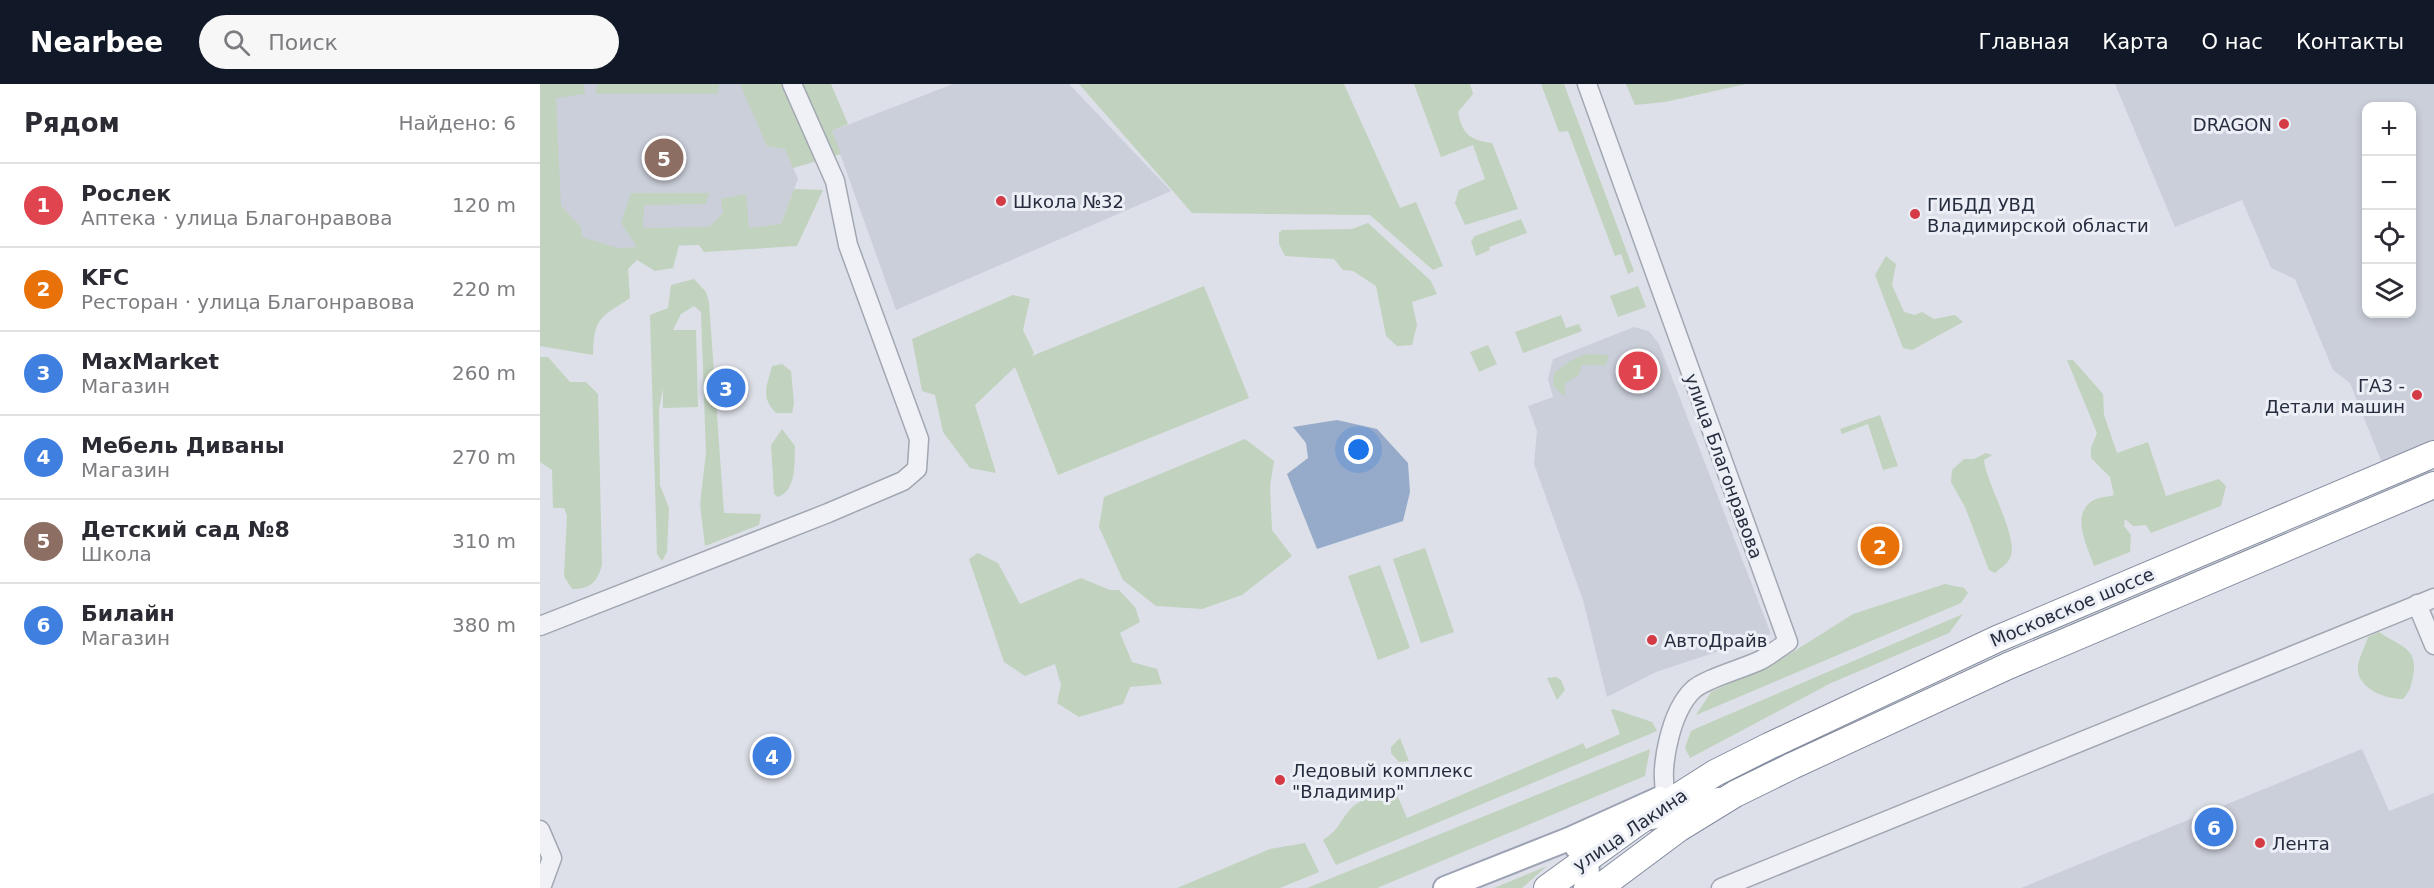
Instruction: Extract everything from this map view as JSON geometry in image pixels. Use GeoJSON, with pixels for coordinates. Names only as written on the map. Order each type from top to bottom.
{"type":"FeatureCollection","features":[{"type":"Feature","properties":{"kind":"highway","name":"Московское шоссе"},"geometry":{"type":"LineString","coordinates":[[1714,773],[1997,639],[2434,454]]}},
{"type":"Feature","properties":{"kind":"highway","name":"Московское шоссе"},"geometry":{"type":"LineString","coordinates":[[1735,794],[2008,666],[2434,485]]}},
{"type":"Feature","properties":{"kind":"highway","name":"улица Лакина"},"geometry":{"type":"LineString","coordinates":[[1547,888],[1638,822],[1714,773]]}},
{"type":"Feature","properties":{"kind":"highway","name":"улица Лакина"},"geometry":{"type":"LineString","coordinates":[[1599,888],[1678,830],[1735,794]]}},
{"type":"Feature","properties":{"kind":"main road"},"geometry":{"type":"LineString","coordinates":[[1445,888],[1569,839],[1667,804],[1735,794]]}},
{"type":"Feature","properties":{"kind":"main road"},"geometry":{"type":"LineString","coordinates":[[1594,888],[1667,804]]}},
{"type":"Feature","properties":{"kind":"main road"},"geometry":{"type":"LineString","coordinates":[[1569,839],[1638,822]]}},
{"type":"Feature","properties":{"kind":"main road"},"geometry":{"type":"LineString","coordinates":[[1547,848],[1575,847],[1586,859],[1588,878],[1585,888]]}},
{"type":"Feature","properties":{"kind":"street"},"geometry":{"type":"LineString","coordinates":[[540,626],[820,517],[903,481],[917,469],[919,439],[884,337],[848,245],[835,181],[792,84]]}},
{"type":"Feature","properties":{"kind":"street","name":"улица Благонравова"},"geometry":{"type":"LineString","coordinates":[[1587,84],[1788,642],[1763,659],[1693,689],[1679,710],[1671,732],[1662,772],[1667,804]]}},
{"type":"Feature","properties":{"kind":"street"},"geometry":{"type":"LineString","coordinates":[[1721,888],[2425,601],[2434,645]]}},
{"type":"Feature","properties":{"kind":"street"},"geometry":{"type":"LineString","coordinates":[[540,830],[552,858],[541,888]]}},
{"type":"Feature","properties":{"kind":"shaded area"},"geometry":{"type":"Polygon","coordinates":[[[540,84],[757,84],[798,179],[774,242],[541,251],[540,84]]]}},
{"type":"Feature","properties":{"kind":"shaded area","name":"Школа №32"},"geometry":{"type":"Polygon","coordinates":[[[953,84],[1069,84],[1171,191],[896,310],[832,131],[953,84]]]}},
{"type":"Feature","properties":{"kind":"shaded area"},"geometry":{"type":"Polygon","coordinates":[[[2115,84],[2434,84],[2434,441],[2382,463],[2350,383],[2333,370],[2295,279],[2271,268],[2242,200],[2175,227],[2115,84]]]}},
{"type":"Feature","properties":{"kind":"shaded area"},"geometry":{"type":"Polygon","coordinates":[[[1634,327],[1649,331],[1659,344],[1771,634],[1656,672],[1607,697],[1583,600],[1534,464],[1537,431],[1528,406],[1553,397],[1548,379],[1553,359],[1634,327]]]}},
{"type":"Feature","properties":{"kind":"shaded area"},"geometry":{"type":"Polygon","coordinates":[[[2362,749],[2389,811],[2434,793],[2434,888],[2021,888],[2362,749]]]}},
{"type":"Feature","properties":{"kind":"green space"},"geometry":{"type":"Polygon","coordinates":[[[540,84],[584,84],[585,94],[556,98],[561,206],[581,227],[582,237],[618,248],[637,247],[621,223],[631,193],[709,193],[706,204],[644,205],[643,228],[709,227],[723,213],[721,199],[746,194],[749,228],[781,224],[794,189],[823,190],[797,246],[704,252],[699,245],[679,245],[673,268],[655,271],[637,260],[628,269],[630,298],[605,315],[597,326],[593,355],[540,346],[540,84]]]}},
{"type":"Feature","properties":{"kind":"green space"},"geometry":{"type":"Polygon","coordinates":[[[597,84],[719,84],[718,94],[596,94],[597,84]]]}},
{"type":"Feature","properties":{"kind":"green space"},"geometry":{"type":"Polygon","coordinates":[[[740,84],[831,84],[848,124],[832,131],[841,154],[793,168],[785,149],[767,146],[740,84]]]}},
{"type":"Feature","properties":{"kind":"green space"},"geometry":{"type":"Polygon","coordinates":[[[1079,84],[1344,84],[1400,208],[1416,202],[1443,266],[1433,270],[1370,215],[1192,213],[1079,84]]]}},
{"type":"Feature","properties":{"kind":"green space"},"geometry":{"type":"Polygon","coordinates":[[[1414,84],[1470,84],[1473,94],[1458,112],[1462,126],[1473,138],[1492,143],[1518,209],[1465,225],[1455,203],[1459,190],[1485,179],[1473,145],[1441,157],[1414,84]]]}},
{"type":"Feature","properties":{"kind":"green space"},"geometry":{"type":"Polygon","coordinates":[[[1541,84],[1564,84],[1634,271],[1628,274],[1621,254],[1615,256],[1568,131],[1559,132],[1541,84]]]}},
{"type":"Feature","properties":{"kind":"green space"},"geometry":{"type":"Polygon","coordinates":[[[1626,84],[1746,84],[1665,102],[1635,105],[1626,84]]]}},
{"type":"Feature","properties":{"kind":"green space"},"geometry":{"type":"Polygon","coordinates":[[[1521,219],[1527,233],[1489,247],[1490,250],[1476,256],[1471,241],[1475,236],[1521,219]]]}},
{"type":"Feature","properties":{"kind":"green space"},"geometry":{"type":"Polygon","coordinates":[[[1368,223],[1431,281],[1437,294],[1412,302],[1417,325],[1412,345],[1397,346],[1386,336],[1376,286],[1353,271],[1343,270],[1334,259],[1285,256],[1279,244],[1279,233],[1282,230],[1352,229],[1368,223]]]}},
{"type":"Feature","properties":{"kind":"green space"},"geometry":{"type":"Polygon","coordinates":[[[1886,256],[1896,264],[1892,285],[1904,312],[1915,315],[1922,312],[1934,319],[1955,315],[1963,322],[1912,350],[1903,348],[1875,275],[1886,256]]]}},
{"type":"Feature","properties":{"kind":"green space"},"geometry":{"type":"Polygon","coordinates":[[[694,279],[706,292],[709,302],[724,513],[761,514],[759,525],[705,546],[700,504],[706,453],[701,312],[694,306],[681,314],[673,330],[696,330],[698,407],[663,408],[663,388],[659,409],[660,485],[669,508],[667,552],[662,561],[657,554],[650,315],[668,308],[671,285],[694,279]]]}},
{"type":"Feature","properties":{"kind":"green space"},"geometry":{"type":"Polygon","coordinates":[[[1204,286],[1249,398],[1058,475],[1015,367],[975,405],[996,473],[970,468],[943,432],[935,395],[922,391],[912,339],[1013,295],[1030,299],[1023,330],[1034,353],[1032,356],[1204,286]]]}},
{"type":"Feature","properties":{"kind":"green space"},"geometry":{"type":"Polygon","coordinates":[[[1638,286],[1646,307],[1618,317],[1610,296],[1638,286]]]}},
{"type":"Feature","properties":{"kind":"green space"},"geometry":{"type":"Polygon","coordinates":[[[1561,315],[1566,328],[1579,324],[1582,331],[1523,353],[1515,332],[1561,315]]]}},
{"type":"Feature","properties":{"kind":"green space"},"geometry":{"type":"Polygon","coordinates":[[[1488,345],[1497,364],[1479,372],[1470,352],[1488,345]]]}},
{"type":"Feature","properties":{"kind":"green space"},"geometry":{"type":"Polygon","coordinates":[[[1586,354],[1609,355],[1606,365],[1582,365],[1578,376],[1565,383],[1565,397],[1553,386],[1554,373],[1570,361],[1586,354]]]}},
{"type":"Feature","properties":{"kind":"green space"},"geometry":{"type":"Polygon","coordinates":[[[540,357],[548,357],[570,382],[586,382],[598,394],[602,565],[595,581],[584,588],[572,589],[564,576],[567,516],[564,508],[553,508],[552,470],[540,462],[540,357]]]}},
{"type":"Feature","properties":{"kind":"green space"},"geometry":{"type":"Polygon","coordinates":[[[2067,360],[2073,360],[2103,394],[2104,415],[2117,453],[2148,442],[2166,496],[2219,479],[2226,486],[2221,506],[2151,533],[2146,525],[2133,526],[2125,519],[2124,526],[2131,535],[2130,552],[2094,566],[2082,532],[2082,515],[2092,501],[2114,495],[2110,477],[2091,458],[2091,448],[2097,433],[2067,360]]]}},
{"type":"Feature","properties":{"kind":"green space"},"geometry":{"type":"Polygon","coordinates":[[[782,364],[791,371],[794,403],[792,413],[776,413],[766,396],[772,366],[782,364]]]}},
{"type":"Feature","properties":{"kind":"green space"},"geometry":{"type":"Polygon","coordinates":[[[1880,415],[1898,466],[1883,470],[1868,424],[1842,434],[1840,429],[1880,415]]]}},
{"type":"Feature","properties":{"kind":"green space"},"geometry":{"type":"Polygon","coordinates":[[[782,429],[795,446],[794,468],[789,488],[778,497],[774,494],[771,445],[782,429]]]}},
{"type":"Feature","properties":{"kind":"green space"},"geometry":{"type":"Polygon","coordinates":[[[1245,439],[1274,461],[1270,486],[1272,530],[1292,556],[1242,595],[1202,609],[1156,606],[1123,580],[1099,527],[1104,497],[1245,439]]]}},
{"type":"Feature","properties":{"kind":"green space"},"geometry":{"type":"Polygon","coordinates":[[[1986,453],[1992,455],[1984,460],[1986,470],[2007,527],[2012,552],[2008,562],[1995,573],[1989,570],[1965,507],[1951,482],[1952,470],[1964,459],[1974,459],[1986,453]]]}},
{"type":"Feature","properties":{"kind":"green space"},"geometry":{"type":"Polygon","coordinates":[[[1425,548],[1454,632],[1421,643],[1393,559],[1425,548]]]}},
{"type":"Feature","properties":{"kind":"green space"},"geometry":{"type":"Polygon","coordinates":[[[978,553],[998,563],[1020,604],[1081,578],[1110,590],[1119,590],[1135,607],[1140,622],[1120,633],[1132,662],[1157,669],[1162,684],[1130,687],[1123,704],[1079,717],[1057,703],[1061,685],[1055,664],[1025,676],[1004,662],[969,559],[978,553]]]}},
{"type":"Feature","properties":{"kind":"green space"},"geometry":{"type":"Polygon","coordinates":[[[1380,565],[1410,648],[1378,660],[1348,576],[1380,565]]]}},
{"type":"Feature","properties":{"kind":"green space"},"geometry":{"type":"Polygon","coordinates":[[[1945,584],[1964,588],[1968,593],[1961,603],[1696,715],[1711,692],[1782,659],[1853,614],[1945,584]]]}},
{"type":"Feature","properties":{"kind":"green space"},"geometry":{"type":"Polygon","coordinates":[[[1963,614],[1949,633],[1831,683],[1690,758],[1685,748],[1691,731],[1963,614]]]}},
{"type":"Feature","properties":{"kind":"green space"},"geometry":{"type":"Polygon","coordinates":[[[2379,632],[2411,654],[2414,667],[2412,683],[2403,699],[2388,697],[2373,691],[2361,680],[2358,673],[2358,665],[2368,637],[2379,632]]]}},
{"type":"Feature","properties":{"kind":"green space"},"geometry":{"type":"Polygon","coordinates":[[[1556,677],[1561,680],[1565,690],[1557,700],[1547,678],[1556,677]]]}},
{"type":"Feature","properties":{"kind":"green space"},"geometry":{"type":"Polygon","coordinates":[[[1611,710],[1652,722],[1657,731],[1336,865],[1323,840],[1335,830],[1352,807],[1381,792],[1394,788],[1407,818],[1583,743],[1586,749],[1620,734],[1611,710]]]}},
{"type":"Feature","properties":{"kind":"green space"},"geometry":{"type":"Polygon","coordinates":[[[1400,738],[1409,761],[1399,762],[1391,753],[1391,747],[1400,738]]]}},
{"type":"Feature","properties":{"kind":"green space"},"geometry":{"type":"Polygon","coordinates":[[[1650,749],[1645,776],[1377,888],[1307,888],[1650,749]]]}},
{"type":"Feature","properties":{"kind":"green space"},"geometry":{"type":"Polygon","coordinates":[[[1305,843],[1319,872],[1280,888],[1177,888],[1270,849],[1305,843]]]}},
{"type":"Feature","properties":{"kind":"green space"},"geometry":{"type":"Polygon","coordinates":[[[1547,866],[1522,888],[1494,888],[1547,866]]]}},
{"type":"Feature","properties":{"kind":"water"},"geometry":{"type":"Polygon","coordinates":[[[1337,420],[1377,429],[1408,463],[1410,492],[1403,521],[1317,549],[1287,474],[1308,458],[1306,443],[1293,427],[1337,420]]]}},
{"type":"Feature","properties":{"kind":"place","name":"DRAGON"},"geometry":{"type":"Point","coordinates":[2284,124]}},
{"type":"Feature","properties":{"kind":"place","name":"Детский сад №8"},"geometry":{"type":"Point","coordinates":[664,158]}},
{"type":"Feature","properties":{"kind":"place","name":"Школа №32"},"geometry":{"type":"Point","coordinates":[1001,201]}},
{"type":"Feature","properties":{"kind":"place","name":"ГИБДД УВД Владимирской области"},"geometry":{"type":"Point","coordinates":[1915,214]}},
{"type":"Feature","properties":{"kind":"place","name":"Рослек"},"geometry":{"type":"Point","coordinates":[1638,371]}},
{"type":"Feature","properties":{"kind":"place","name":"MaxMarket"},"geometry":{"type":"Point","coordinates":[726,388]}},
{"type":"Feature","properties":{"kind":"place","name":"ГАЗ - Детали машин"},"geometry":{"type":"Point","coordinates":[2417,395]}},
{"type":"Feature","properties":{"kind":"place","name":"KFC"},"geometry":{"type":"Point","coordinates":[1880,546]}},
{"type":"Feature","properties":{"kind":"place","name":"АвтоДрайв"},"geometry":{"type":"Point","coordinates":[1652,640]}},
{"type":"Feature","properties":{"kind":"place","name":"Мебель Диваны"},"geometry":{"type":"Point","coordinates":[772,756]}},
{"type":"Feature","properties":{"kind":"place","name":"Ледовый комплекс \"Владимир\""},"geometry":{"type":"Point","coordinates":[1280,780]}},
{"type":"Feature","properties":{"kind":"place","name":"Билайн"},"geometry":{"type":"Point","coordinates":[2214,827]}},
{"type":"Feature","properties":{"kind":"place","name":"Лента"},"geometry":{"type":"Point","coordinates":[2260,843]}}]}
